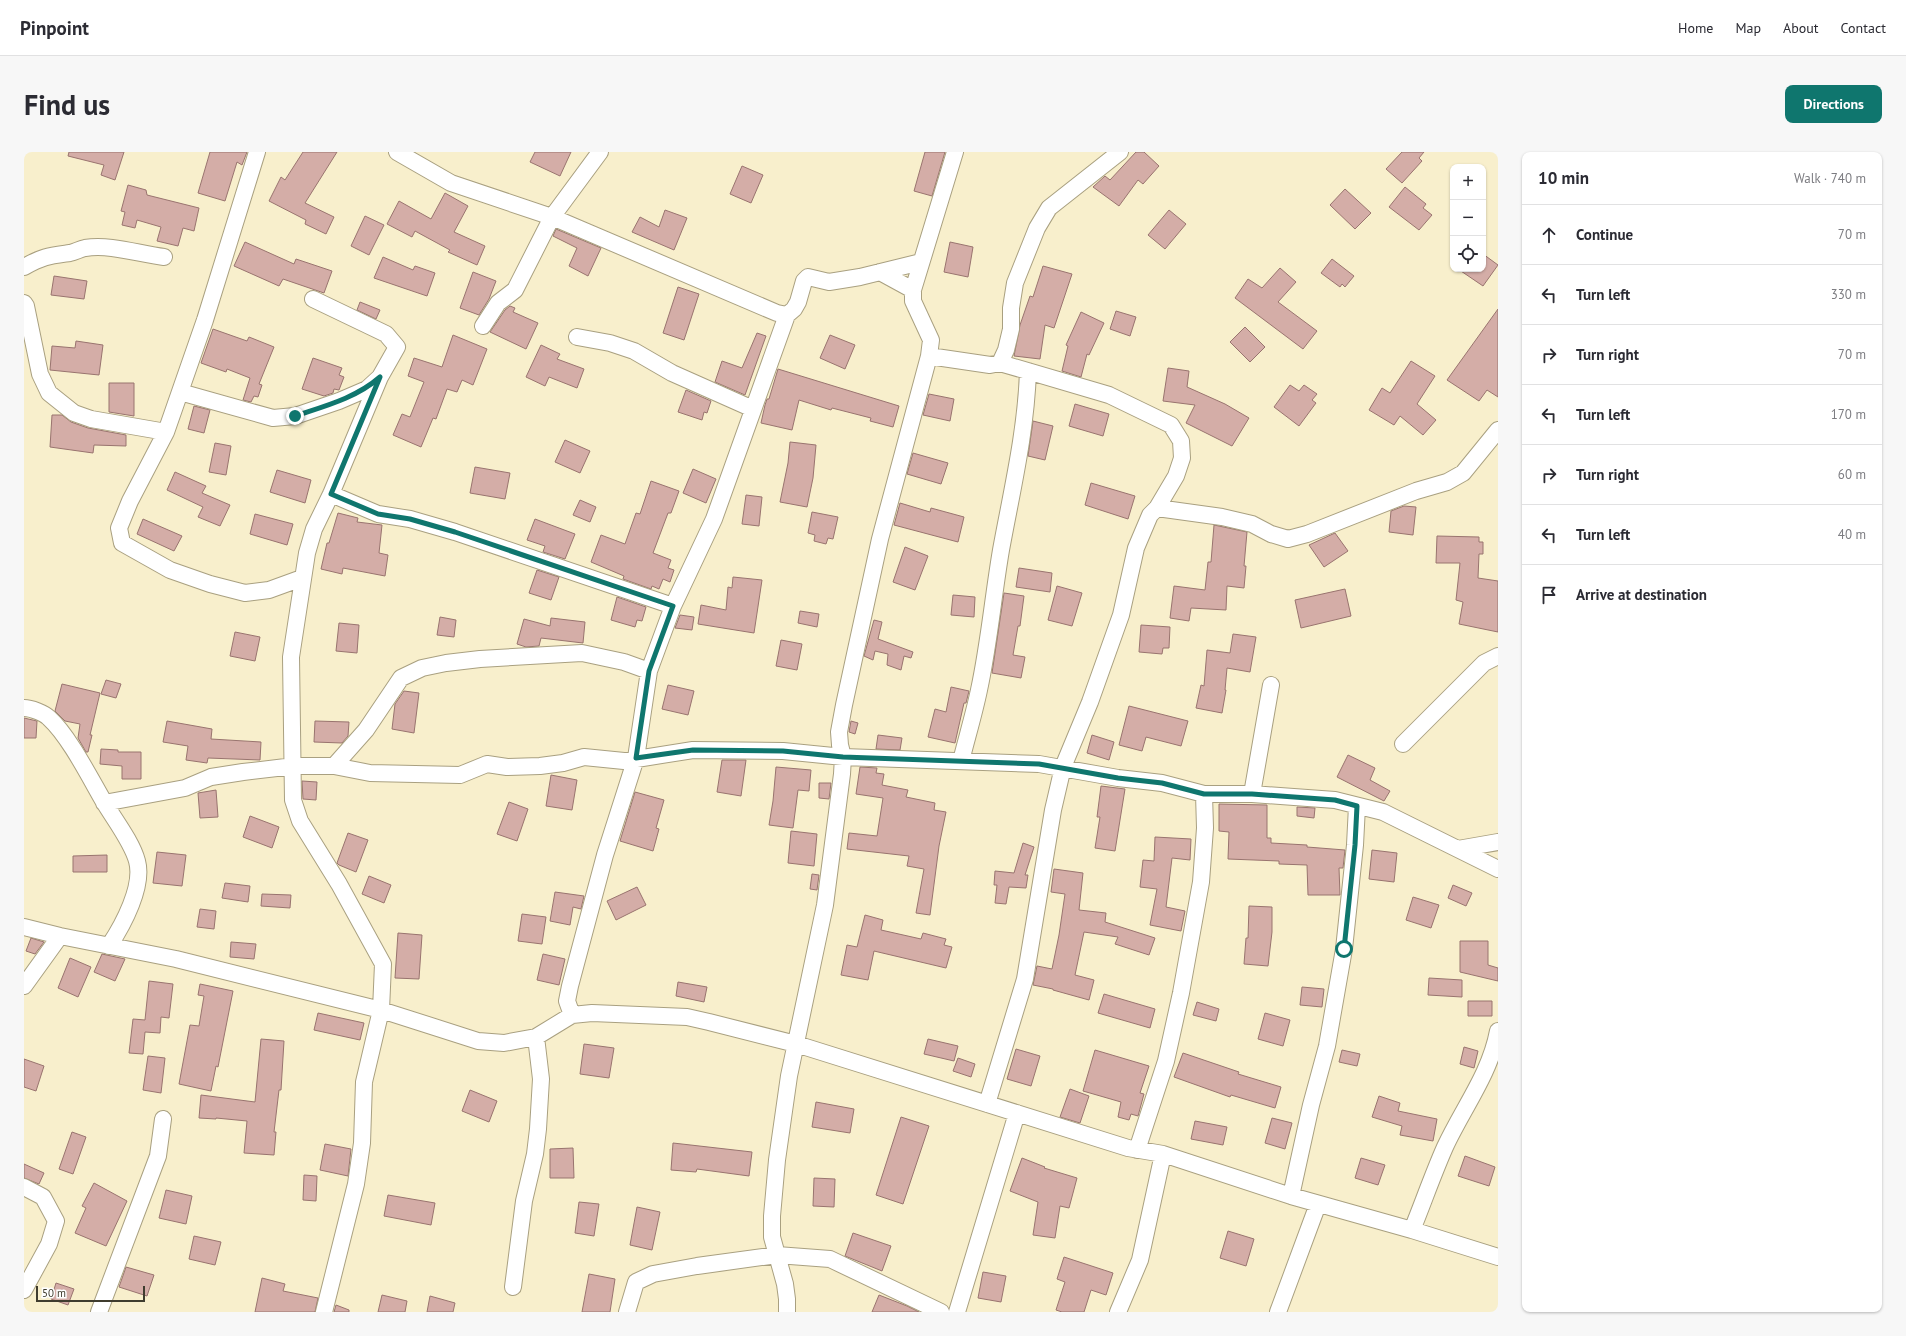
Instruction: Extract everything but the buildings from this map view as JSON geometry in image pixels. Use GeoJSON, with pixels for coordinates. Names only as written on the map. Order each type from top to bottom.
{"type":"FeatureCollection","features":[{"type":"Feature","properties":{"kind":"street"},"geometry":{"type":"LineString","coordinates":[[257,152],[207,313],[166,432],[130,501],[120,528],[122,543],[170,570],[210,584],[245,593],[269,590],[302,578]]}},
{"type":"Feature","properties":{"kind":"street"},"geometry":{"type":"LineString","coordinates":[[397,152],[451,183],[552,217],[777,313],[787,315]]}},
{"type":"Feature","properties":{"kind":"street"},"geometry":{"type":"LineString","coordinates":[[483,326],[498,303],[515,290],[552,217],[600,152]]}},
{"type":"Feature","properties":{"kind":"street"},"geometry":{"type":"LineString","coordinates":[[787,1312],[785,1284],[772,1238],[776,1160],[782,1110],[824,905],[843,757],[839,732],[844,705],[880,539],[929,356],[931,340],[913,301],[913,290],[922,266],[921,262],[955,152]]}},
{"type":"Feature","properties":{"kind":"street"},"geometry":{"type":"LineString","coordinates":[[1000,363],[1006,350],[1011,330],[1010,308],[1015,283],[1037,228],[1049,208],[1120,152]]}},
{"type":"Feature","properties":{"kind":"street"},"geometry":{"type":"LineString","coordinates":[[24,267],[42,257],[54,254],[72,253],[84,248],[114,248],[164,257]]}},
{"type":"Feature","properties":{"kind":"street"},"geometry":{"type":"LineString","coordinates":[[572,1016],[567,1002],[570,986],[605,855],[636,758],[649,671],[673,606],[714,519],[787,315],[794,309],[798,302],[804,281],[808,277],[829,282],[860,277],[921,262]]}},
{"type":"Feature","properties":{"kind":"street"},"geometry":{"type":"LineString","coordinates":[[880,272],[913,290]]}},
{"type":"Feature","properties":{"kind":"street"},"geometry":{"type":"LineString","coordinates":[[313,299],[386,334],[397,347],[380,377],[331,494],[314,529],[302,578],[291,657],[294,766],[293,800],[300,821],[339,884],[383,964],[381,1010],[364,1082],[362,1143],[356,1184],[324,1312]]}},
{"type":"Feature","properties":{"kind":"street"},"geometry":{"type":"LineString","coordinates":[[24,303],[26,306],[40,374],[49,393],[74,413],[91,419],[166,432]]}},
{"type":"Feature","properties":{"kind":"street"},"geometry":{"type":"LineString","coordinates":[[577,337],[610,343],[634,351],[672,372],[753,409]]}},
{"type":"Feature","properties":{"kind":"street"},"geometry":{"type":"LineString","coordinates":[[929,356],[990,365],[1000,363],[1109,395],[1171,425],[1181,441],[1182,458],[1176,476],[1157,508],[1150,515],[1136,548],[1121,615],[1090,702],[1063,767],[1053,810],[1025,979],[988,1104]]}},
{"type":"Feature","properties":{"kind":"street"},"geometry":{"type":"LineString","coordinates":[[961,761],[979,692],[1001,550],[1020,452],[1027,401],[1028,371]]}},
{"type":"Feature","properties":{"kind":"street"},"geometry":{"type":"LineString","coordinates":[[180,392],[273,418],[295,416],[339,401],[366,389],[380,377]]}},
{"type":"Feature","properties":{"kind":"street"},"geometry":{"type":"LineString","coordinates":[[1157,508],[1222,517],[1252,524],[1271,534],[1288,539],[1307,534],[1416,491],[1446,482],[1463,473],[1498,430]]}},
{"type":"Feature","properties":{"kind":"street"},"geometry":{"type":"LineString","coordinates":[[331,494],[378,514],[410,519],[455,532],[673,606]]}},
{"type":"Feature","properties":{"kind":"street"},"geometry":{"type":"LineString","coordinates":[[334,766],[366,730],[401,678],[422,668],[446,663],[480,659],[582,653],[624,662],[649,671]]}},
{"type":"Feature","properties":{"kind":"street"},"geometry":{"type":"LineString","coordinates":[[1403,744],[1484,663],[1498,656]]}},
{"type":"Feature","properties":{"kind":"street"},"geometry":{"type":"LineString","coordinates":[[1252,794],[1271,685]]}},
{"type":"Feature","properties":{"kind":"street"},"geometry":{"type":"LineString","coordinates":[[24,708],[29,708],[48,717],[61,732],[104,803],[117,821],[137,861],[137,885],[133,898],[121,927],[109,946]]}},
{"type":"Feature","properties":{"kind":"street"},"geometry":{"type":"LineString","coordinates":[[104,803],[185,788],[212,777],[294,766],[334,766],[370,772],[460,775],[487,764],[507,767],[540,766],[563,763],[584,757],[624,761],[693,750],[783,751],[843,757],[1039,764],[1063,767],[1118,778],[1162,783],[1204,794],[1252,794],[1335,800],[1383,812],[1498,869]]}},
{"type":"Feature","properties":{"kind":"street"},"geometry":{"type":"LineString","coordinates":[[1138,1150],[1166,1061],[1181,993],[1201,882],[1205,828],[1204,794]]}},
{"type":"Feature","properties":{"kind":"street"},"geometry":{"type":"LineString","coordinates":[[1291,1196],[1311,1105],[1329,1038],[1344,941],[1355,845],[1357,806]]}},
{"type":"Feature","properties":{"kind":"street"},"geometry":{"type":"LineString","coordinates":[[1458,849],[1498,842]]}},
{"type":"Feature","properties":{"kind":"street"},"geometry":{"type":"LineString","coordinates":[[24,927],[60,936],[176,959],[381,1010],[478,1041],[504,1043],[536,1037],[572,1016],[592,1013],[687,1017],[796,1044],[1138,1150],[1163,1154],[1291,1196],[1412,1230],[1498,1257]]}},
{"type":"Feature","properties":{"kind":"street"},"geometry":{"type":"LineString","coordinates":[[24,986],[45,954],[60,936]]}},
{"type":"Feature","properties":{"kind":"street"},"geometry":{"type":"LineString","coordinates":[[1412,1230],[1445,1147],[1483,1076],[1495,1046],[1498,1031]]}},
{"type":"Feature","properties":{"kind":"street"},"geometry":{"type":"LineString","coordinates":[[513,1287],[524,1201],[535,1154],[538,1129],[541,1079],[536,1037]]}},
{"type":"Feature","properties":{"kind":"street"},"geometry":{"type":"LineString","coordinates":[[957,1312],[1017,1112]]}},
{"type":"Feature","properties":{"kind":"street"},"geometry":{"type":"LineString","coordinates":[[100,1312],[158,1156],[163,1119]]}},
{"type":"Feature","properties":{"kind":"street"},"geometry":{"type":"LineString","coordinates":[[1118,1312],[1140,1260],[1163,1154]]}},
{"type":"Feature","properties":{"kind":"street"},"geometry":{"type":"LineString","coordinates":[[24,1188],[43,1197],[56,1220],[49,1244],[24,1290]]}},
{"type":"Feature","properties":{"kind":"street"},"geometry":{"type":"LineString","coordinates":[[1278,1312],[1318,1204]]}},
{"type":"Feature","properties":{"kind":"street"},"geometry":{"type":"LineString","coordinates":[[627,1312],[630,1296],[636,1282],[653,1274],[697,1266],[777,1255],[830,1258],[941,1312]]}},
{"type":"Feature","properties":{"kind":"route"},"geometry":{"type":"LineString","coordinates":[[295,416],[339,401],[366,389],[380,377],[331,494],[378,514],[410,519],[455,532],[673,606],[649,671],[636,758],[693,750],[783,751],[843,757],[1039,764],[1063,767],[1118,778],[1162,783],[1204,794],[1252,794],[1335,800],[1357,806],[1355,845],[1344,949]]}}]}
